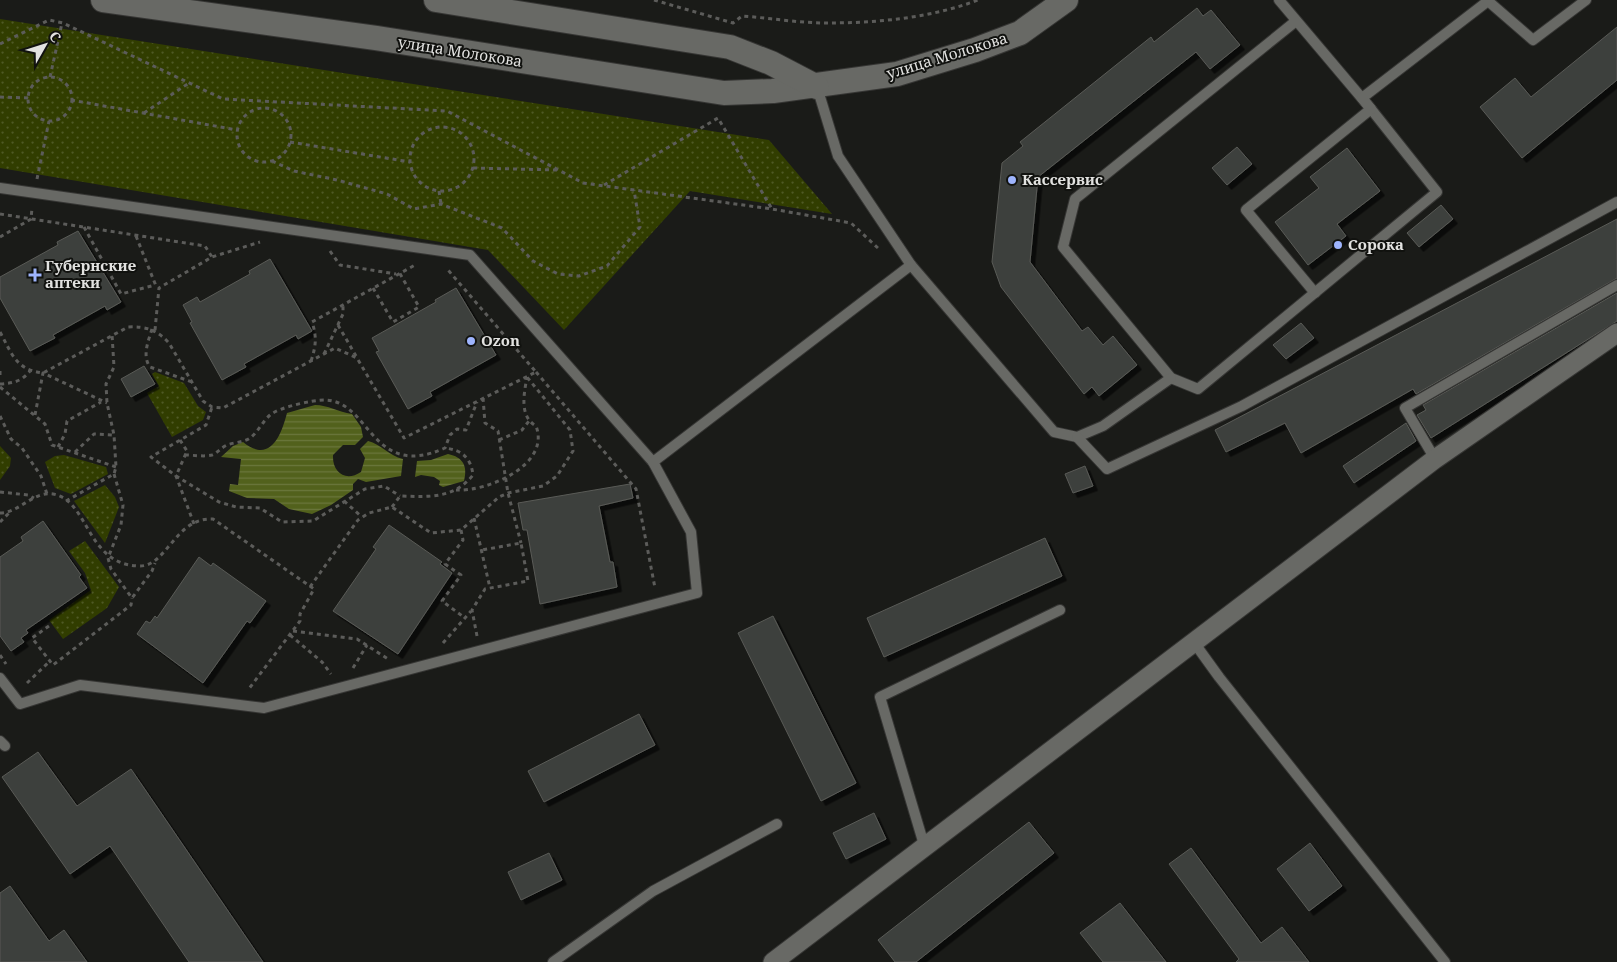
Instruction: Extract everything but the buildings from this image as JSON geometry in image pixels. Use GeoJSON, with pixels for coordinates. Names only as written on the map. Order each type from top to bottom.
{"type":"FeatureCollection","features":[{"type":"Feature","properties":{"kind":"street","name":"улица Молокова"},"geometry":{"type":"LineString","coordinates":[[103,0],[376,38],[724,93],[773,92],[897,74],[975,50],[1020,33],[1066,0]]}},
{"type":"Feature","properties":{"kind":"street"},"geometry":{"type":"LineString","coordinates":[[436,0],[730,47],[771,63],[817,87]]}},
{"type":"Feature","properties":{"kind":"street"},"geometry":{"type":"LineString","coordinates":[[773,962],[1435,459],[1617,333]]}},
{"type":"Feature","properties":{"kind":"lane"},"geometry":{"type":"LineString","coordinates":[[1279,0],[1362,98],[1437,192],[1198,389],[1171,378],[1063,247],[1075,199],[1296,21]]}},
{"type":"Feature","properties":{"kind":"lane"},"geometry":{"type":"LineString","coordinates":[[1362,98],[1488,1],[1533,40],[1586,0]]}},
{"type":"Feature","properties":{"kind":"lane"},"geometry":{"type":"LineString","coordinates":[[817,87],[838,156],[911,265],[1054,432],[1077,436],[1103,426],[1171,378]]}},
{"type":"Feature","properties":{"kind":"lane"},"geometry":{"type":"LineString","coordinates":[[1315,293],[1246,210],[1371,109]]}},
{"type":"Feature","properties":{"kind":"lane"},"geometry":{"type":"LineString","coordinates":[[0,188],[470,255],[653,462],[690,532],[697,593],[264,708],[80,685],[20,704],[0,678]]}},
{"type":"Feature","properties":{"kind":"lane"},"geometry":{"type":"LineString","coordinates":[[1077,436],[1107,469],[1242,406],[1617,202]]}},
{"type":"Feature","properties":{"kind":"lane"},"geometry":{"type":"LineString","coordinates":[[653,462],[911,265]]}},
{"type":"Feature","properties":{"kind":"lane"},"geometry":{"type":"LineString","coordinates":[[1435,459],[1405,408],[1617,285]]}},
{"type":"Feature","properties":{"kind":"lane"},"geometry":{"type":"LineString","coordinates":[[924,848],[880,696],[1060,610]]}},
{"type":"Feature","properties":{"kind":"lane"},"geometry":{"type":"LineString","coordinates":[[1193,641],[1218,677],[1445,962]]}},
{"type":"Feature","properties":{"kind":"lane"},"geometry":{"type":"LineString","coordinates":[[552,962],[653,891],[777,824]]}},
{"type":"Feature","properties":{"kind":"path"},"geometry":{"type":"LineString","coordinates":[[654,0],[733,23],[742,16],[825,23],[904,18],[950,10],[978,0]]}},
{"type":"Feature","properties":{"kind":"path"},"geometry":{"type":"LineString","coordinates":[[0,44],[49,20],[63,23],[223,98],[447,112],[583,183],[772,209],[851,224],[879,249]]}},
{"type":"Feature","properties":{"kind":"path"},"geometry":{"type":"LineString","coordinates":[[50,77],[63,23]]}},
{"type":"Feature","properties":{"kind":"path"},"geometry":{"type":"LineString","coordinates":[[50,77],[57,79],[67,86],[71,100],[66,114],[49,121],[38,117],[32,112],[28,98],[33,85],[50,77]]}},
{"type":"Feature","properties":{"kind":"path"},"geometry":{"type":"LineString","coordinates":[[143,113],[189,83]]}},
{"type":"Feature","properties":{"kind":"path"},"geometry":{"type":"LineString","coordinates":[[0,97],[28,98]]}},
{"type":"Feature","properties":{"kind":"path"},"geometry":{"type":"LineString","coordinates":[[71,100],[237,130]]}},
{"type":"Feature","properties":{"kind":"path"},"geometry":{"type":"LineString","coordinates":[[272,161],[287,150],[290,142],[288,123],[283,116],[268,108],[251,111],[244,116],[237,130],[237,140],[246,156],[253,161],[272,161],[294,171],[387,194],[414,209],[441,204],[502,228],[533,260],[558,274],[579,276],[606,266],[640,227],[634,190]]}},
{"type":"Feature","properties":{"kind":"path"},"geometry":{"type":"LineString","coordinates":[[603,186],[718,118],[772,209]]}},
{"type":"Feature","properties":{"kind":"path"},"geometry":{"type":"LineString","coordinates":[[31,219],[34,192],[49,121]]}},
{"type":"Feature","properties":{"kind":"path"},"geometry":{"type":"LineString","coordinates":[[439,126],[448,127],[466,137],[472,146],[473,168],[468,178],[460,185],[450,190],[439,191],[419,182],[413,173],[410,151],[420,134],[439,126]]}},
{"type":"Feature","properties":{"kind":"path"},"geometry":{"type":"LineString","coordinates":[[290,142],[410,162]]}},
{"type":"Feature","properties":{"kind":"path"},"geometry":{"type":"LineString","coordinates":[[473,168],[559,170]]}},
{"type":"Feature","properties":{"kind":"path"},"geometry":{"type":"LineString","coordinates":[[439,191],[441,204]]}},
{"type":"Feature","properties":{"kind":"path"},"geometry":{"type":"LineString","coordinates":[[0,214],[205,246],[212,257]]}},
{"type":"Feature","properties":{"kind":"path"},"geometry":{"type":"LineString","coordinates":[[0,237],[31,219]]}},
{"type":"Feature","properties":{"kind":"path"},"geometry":{"type":"LineString","coordinates":[[84,227],[121,294],[155,285]]}},
{"type":"Feature","properties":{"kind":"path"},"geometry":{"type":"LineString","coordinates":[[136,235],[155,285],[159,288]]}},
{"type":"Feature","properties":{"kind":"path"},"geometry":{"type":"LineString","coordinates":[[159,288],[212,257],[262,241]]}},
{"type":"Feature","properties":{"kind":"path"},"geometry":{"type":"LineString","coordinates":[[321,250],[330,252],[340,266],[398,273]]}},
{"type":"Feature","properties":{"kind":"path"},"geometry":{"type":"LineString","coordinates":[[311,361],[316,345],[316,334],[312,322],[413,264],[422,266]]}},
{"type":"Feature","properties":{"kind":"path"},"geometry":{"type":"LineString","coordinates":[[440,268],[448,270],[636,489],[655,590]]}},
{"type":"Feature","properties":{"kind":"path"},"geometry":{"type":"LineString","coordinates":[[372,288],[393,322],[419,307],[398,273]]}},
{"type":"Feature","properties":{"kind":"path"},"geometry":{"type":"LineString","coordinates":[[159,288],[153,330],[146,349],[146,362],[150,367],[192,382]]}},
{"type":"Feature","properties":{"kind":"path"},"geometry":{"type":"LineString","coordinates":[[324,354],[343,314],[343,304]]}},
{"type":"Feature","properties":{"kind":"path"},"geometry":{"type":"LineString","coordinates":[[338,324],[404,438],[536,372]]}},
{"type":"Feature","properties":{"kind":"path"},"geometry":{"type":"LineString","coordinates":[[35,415],[43,373],[128,327],[141,326],[153,330],[169,343],[203,401],[212,407],[223,408],[238,401],[335,348],[357,358]]}},
{"type":"Feature","properties":{"kind":"path"},"geometry":{"type":"LineString","coordinates":[[0,332],[18,363],[30,371],[43,373],[107,404]]}},
{"type":"Feature","properties":{"kind":"path"},"geometry":{"type":"LineString","coordinates":[[108,558],[121,525],[122,511],[114,474],[116,467],[114,435],[107,404],[106,384],[114,367],[112,334]]}},
{"type":"Feature","properties":{"kind":"path"},"geometry":{"type":"LineString","coordinates":[[0,371],[0,376]]}},
{"type":"Feature","properties":{"kind":"path"},"geometry":{"type":"LineString","coordinates":[[0,385],[15,383],[24,378],[30,371]]}},
{"type":"Feature","properties":{"kind":"path"},"geometry":{"type":"LineString","coordinates":[[456,490],[468,491],[514,474],[531,459],[538,447],[539,434],[536,426],[529,421],[524,399],[527,377]]}},
{"type":"Feature","properties":{"kind":"path"},"geometry":{"type":"LineString","coordinates":[[392,507],[431,533],[461,530],[499,497],[508,493],[543,486],[557,476],[573,451],[570,430],[527,377]]}},
{"type":"Feature","properties":{"kind":"path"},"geometry":{"type":"LineString","coordinates":[[0,385],[46,424],[52,444],[116,467]]}},
{"type":"Feature","properties":{"kind":"path"},"geometry":{"type":"LineString","coordinates":[[449,644],[440,647],[472,610],[485,589],[528,581],[521,542],[508,493],[507,476],[498,431],[485,423],[483,398]]}},
{"type":"Feature","properties":{"kind":"path"},"geometry":{"type":"LineString","coordinates":[[185,455],[212,455],[226,446],[250,438],[270,415],[282,408],[326,400],[350,408],[373,437],[388,450],[409,455],[434,453],[444,448],[457,449],[465,455],[472,467],[473,475],[464,486],[431,497],[400,496],[384,486],[364,489],[313,521],[282,522],[260,508],[236,507],[219,502],[176,476],[151,457],[206,425],[212,407]]}},
{"type":"Feature","properties":{"kind":"path"},"geometry":{"type":"LineString","coordinates":[[58,447],[65,434],[66,421],[102,401]]}},
{"type":"Feature","properties":{"kind":"path"},"geometry":{"type":"LineString","coordinates":[[444,448],[450,435],[457,429],[466,430],[477,402]]}},
{"type":"Feature","properties":{"kind":"path"},"geometry":{"type":"LineString","coordinates":[[0,416],[11,440],[22,448],[42,476],[47,494]]}},
{"type":"Feature","properties":{"kind":"path"},"geometry":{"type":"LineString","coordinates":[[499,440],[522,430],[529,421]]}},
{"type":"Feature","properties":{"kind":"path"},"geometry":{"type":"LineString","coordinates":[[75,452],[94,434],[114,435]]}},
{"type":"Feature","properties":{"kind":"path"},"geometry":{"type":"LineString","coordinates":[[180,440],[187,451],[176,476],[194,524]]}},
{"type":"Feature","properties":{"kind":"path"},"geometry":{"type":"LineString","coordinates":[[66,501],[114,474]]}},
{"type":"Feature","properties":{"kind":"path"},"geometry":{"type":"LineString","coordinates":[[0,492],[28,495],[34,498]]}},
{"type":"Feature","properties":{"kind":"path"},"geometry":{"type":"LineString","coordinates":[[0,522],[9,513],[34,498],[47,494],[62,497],[108,558],[111,569],[132,598]]}},
{"type":"Feature","properties":{"kind":"path"},"geometry":{"type":"LineString","coordinates":[[310,587],[362,517],[368,513],[392,507],[400,496]]}},
{"type":"Feature","properties":{"kind":"path"},"geometry":{"type":"LineString","coordinates":[[344,501],[362,517]]}},
{"type":"Feature","properties":{"kind":"path"},"geometry":{"type":"LineString","coordinates":[[0,513],[9,513]]}},
{"type":"Feature","properties":{"kind":"path"},"geometry":{"type":"LineString","coordinates":[[49,626],[32,638],[53,665],[131,605],[132,598],[180,530],[206,518],[213,519],[314,589],[300,614],[300,621],[237,704]]}},
{"type":"Feature","properties":{"kind":"path"},"geometry":{"type":"LineString","coordinates":[[474,518],[490,588]]}},
{"type":"Feature","properties":{"kind":"path"},"geometry":{"type":"LineString","coordinates":[[461,530],[463,540],[445,564],[461,575],[442,601],[465,618]]}},
{"type":"Feature","properties":{"kind":"path"},"geometry":{"type":"LineString","coordinates":[[482,550],[521,542]]}},
{"type":"Feature","properties":{"kind":"path"},"geometry":{"type":"LineString","coordinates":[[108,558],[124,564],[141,567],[155,563]]}},
{"type":"Feature","properties":{"kind":"path"},"geometry":{"type":"LineString","coordinates":[[472,610],[478,636]]}},
{"type":"Feature","properties":{"kind":"path"},"geometry":{"type":"LineString","coordinates":[[293,631],[357,639],[392,661],[383,663]]}},
{"type":"Feature","properties":{"kind":"path"},"geometry":{"type":"LineString","coordinates":[[468,639],[487,634]]}},
{"type":"Feature","properties":{"kind":"path"},"geometry":{"type":"LineString","coordinates":[[290,635],[322,662],[333,677],[324,680]]}},
{"type":"Feature","properties":{"kind":"path"},"geometry":{"type":"LineString","coordinates":[[358,670],[350,672],[367,645]]}},
{"type":"Feature","properties":{"kind":"path"},"geometry":{"type":"LineString","coordinates":[[27,682],[50,660]]}},
{"type":"Feature","properties":{"kind":"shaded area"},"geometry":{"type":"Polygon","coordinates":[[[0,19],[769,140],[832,214],[690,191],[564,330],[488,250],[0,168],[0,19]]]}},
{"type":"Feature","properties":{"kind":"shaded area"},"geometry":{"type":"Polygon","coordinates":[[[155,372],[184,383],[198,406],[206,412],[203,420],[172,437],[147,393],[159,386],[152,374],[155,372]]]}},
{"type":"Feature","properties":{"kind":"shaded area"},"geometry":{"type":"Polygon","coordinates":[[[315,405],[352,414],[361,427],[363,437],[355,445],[343,445],[333,455],[337,471],[345,476],[361,472],[365,458],[360,449],[368,441],[403,459],[401,476],[366,482],[358,479],[353,484],[353,490],[331,505],[312,514],[289,509],[274,499],[247,498],[229,491],[230,484],[238,485],[241,459],[221,457],[233,446],[243,442],[252,448],[267,449],[278,438],[287,413],[315,405]]]}},
{"type":"Feature","properties":{"kind":"shaded area"},"geometry":{"type":"Polygon","coordinates":[[[0,446],[11,458],[10,466],[0,480],[0,446]]]}},
{"type":"Feature","properties":{"kind":"shaded area"},"geometry":{"type":"Polygon","coordinates":[[[448,454],[457,457],[463,463],[465,467],[464,481],[443,487],[439,485],[440,481],[434,477],[421,475],[415,477],[417,461],[431,460],[448,454]]]}},
{"type":"Feature","properties":{"kind":"shaded area"},"geometry":{"type":"Polygon","coordinates":[[[64,455],[106,467],[108,474],[71,494],[55,488],[45,462],[55,456],[64,455]]]}},
{"type":"Feature","properties":{"kind":"shaded area"},"geometry":{"type":"Polygon","coordinates":[[[105,485],[115,497],[119,507],[105,543],[74,501],[105,485]]]}},
{"type":"Feature","properties":{"kind":"shaded area"},"geometry":{"type":"Polygon","coordinates":[[[85,541],[119,587],[107,608],[63,639],[49,620],[91,590],[85,573],[69,551],[85,541]]]}},
{"type":"Feature","properties":{"kind":"place","name":"Кассервис"},"geometry":{"type":"Point","coordinates":[1012,180]}},
{"type":"Feature","properties":{"kind":"place","name":"Сорока"},"geometry":{"type":"Point","coordinates":[1338,245]}},
{"type":"Feature","properties":{"kind":"place","name":"Губернские аптеки"},"geometry":{"type":"Point","coordinates":[35,275]}},
{"type":"Feature","properties":{"kind":"place","name":"Ozon"},"geometry":{"type":"Point","coordinates":[471,341]}}]}
